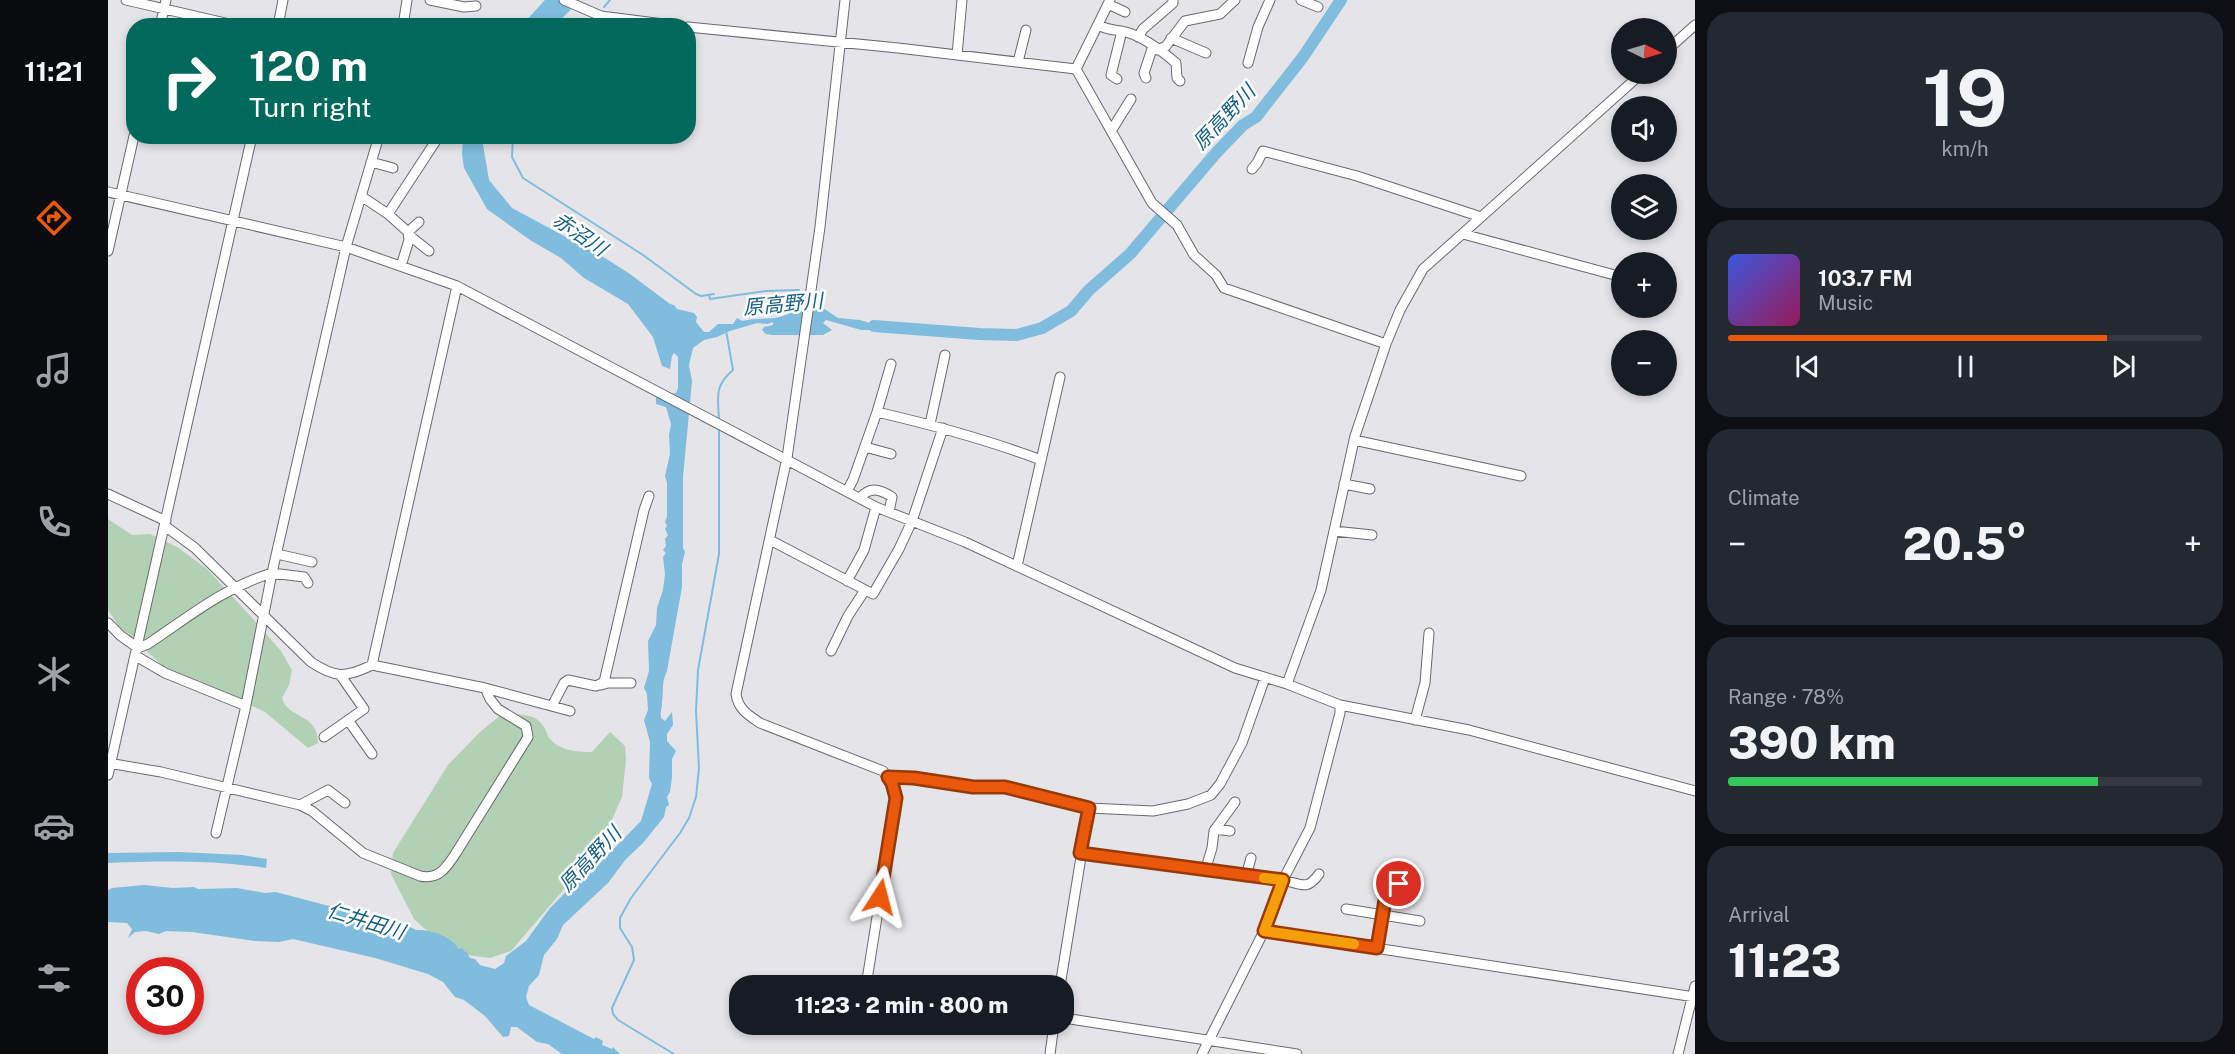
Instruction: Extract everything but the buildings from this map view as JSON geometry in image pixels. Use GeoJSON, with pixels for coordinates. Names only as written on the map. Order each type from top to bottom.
{"type":"FeatureCollection","features":[{"type":"Feature","properties":{"kind":"street"},"geometry":{"type":"LineString","coordinates":[[126,0],[165,4],[211,18]]}},
{"type":"Feature","properties":{"kind":"street"},"geometry":{"type":"LineString","coordinates":[[280,18],[284,0]]}},
{"type":"Feature","properties":{"kind":"street"},"geometry":{"type":"LineString","coordinates":[[404,18],[407,0]]}},
{"type":"Feature","properties":{"kind":"street"},"geometry":{"type":"LineString","coordinates":[[430,0],[464,7],[476,6]]}},
{"type":"Feature","properties":{"kind":"street"},"geometry":{"type":"LineString","coordinates":[[564,0],[586,10],[617,18]]}},
{"type":"Feature","properties":{"kind":"street"},"geometry":{"type":"LineString","coordinates":[[845,0],[810,302],[787,458],[736,694],[737,702],[743,710],[760,723],[883,771],[892,783],[896,798],[868,975]]}},
{"type":"Feature","properties":{"kind":"street"},"geometry":{"type":"LineString","coordinates":[[957,55],[962,0]]}},
{"type":"Feature","properties":{"kind":"street"},"geometry":{"type":"LineString","coordinates":[[1138,37],[1143,29],[1173,3],[1173,0]]}},
{"type":"Feature","properties":{"kind":"street"},"geometry":{"type":"LineString","coordinates":[[1155,48],[1166,46],[1185,21],[1220,14],[1235,0]]}},
{"type":"Feature","properties":{"kind":"street"},"geometry":{"type":"LineString","coordinates":[[1248,63],[1258,27],[1270,0]]}},
{"type":"Feature","properties":{"kind":"street"},"geometry":{"type":"LineString","coordinates":[[1301,0],[1318,7]]}},
{"type":"Feature","properties":{"kind":"street"},"geometry":{"type":"LineString","coordinates":[[1076,69],[1109,2],[1125,12]]}},
{"type":"Feature","properties":{"kind":"street"},"geometry":{"type":"LineString","coordinates":[[1098,25],[1109,31],[1122,31],[1138,37],[1155,48],[1176,63],[1177,78],[1180,81]]}},
{"type":"Feature","properties":{"kind":"street"},"geometry":{"type":"LineString","coordinates":[[1677,41],[1695,25]]}},
{"type":"Feature","properties":{"kind":"street"},"geometry":{"type":"LineString","coordinates":[[696,28],[1076,69]]}},
{"type":"Feature","properties":{"kind":"street"},"geometry":{"type":"LineString","coordinates":[[1018,62],[1026,30]]}},
{"type":"Feature","properties":{"kind":"street"},"geometry":{"type":"LineString","coordinates":[[1117,79],[1111,75],[1122,31]]}},
{"type":"Feature","properties":{"kind":"street"},"geometry":{"type":"LineString","coordinates":[[1171,38],[1206,53]]}},
{"type":"Feature","properties":{"kind":"street"},"geometry":{"type":"LineString","coordinates":[[1146,78],[1144,73],[1155,48]]}},
{"type":"Feature","properties":{"kind":"street"},"geometry":{"type":"LineString","coordinates":[[1076,69],[1152,203],[1178,225],[1194,255],[1216,275],[1224,288],[1386,344]]}},
{"type":"Feature","properties":{"kind":"street"},"geometry":{"type":"LineString","coordinates":[[1287,684],[1321,590],[1354,440],[1386,344],[1400,310],[1424,269],[1630,84]]}},
{"type":"Feature","properties":{"kind":"street"},"geometry":{"type":"LineString","coordinates":[[1111,131],[1131,99]]}},
{"type":"Feature","properties":{"kind":"street"},"geometry":{"type":"LineString","coordinates":[[108,251],[132,144]]}},
{"type":"Feature","properties":{"kind":"street"},"geometry":{"type":"LineString","coordinates":[[108,775],[250,144]]}},
{"type":"Feature","properties":{"kind":"street"},"geometry":{"type":"LineString","coordinates":[[216,833],[346,247],[377,144]]}},
{"type":"Feature","properties":{"kind":"street"},"geometry":{"type":"LineString","coordinates":[[388,214],[434,144]]}},
{"type":"Feature","properties":{"kind":"street"},"geometry":{"type":"LineString","coordinates":[[1252,169],[1263,151],[1357,176],[1481,216]]}},
{"type":"Feature","properties":{"kind":"street"},"geometry":{"type":"LineString","coordinates":[[371,162],[393,168]]}},
{"type":"Feature","properties":{"kind":"street"},"geometry":{"type":"LineString","coordinates":[[108,192],[233,219],[346,247],[457,286],[725,429],[787,458],[876,507],[965,542],[1235,668],[1287,684],[1340,705],[1469,729],[1695,791]]}},
{"type":"Feature","properties":{"kind":"street"},"geometry":{"type":"LineString","coordinates":[[361,195],[388,214],[429,251]]}},
{"type":"Feature","properties":{"kind":"street"},"geometry":{"type":"LineString","coordinates":[[401,266],[409,234],[419,222]]}},
{"type":"Feature","properties":{"kind":"street"},"geometry":{"type":"LineString","coordinates":[[1463,234],[1611,274]]}},
{"type":"Feature","properties":{"kind":"street"},"geometry":{"type":"LineString","coordinates":[[372,665],[457,286]]}},
{"type":"Feature","properties":{"kind":"street"},"geometry":{"type":"LineString","coordinates":[[930,424],[945,355]]}},
{"type":"Feature","properties":{"kind":"street"},"geometry":{"type":"LineString","coordinates":[[847,491],[865,447],[891,364]]}},
{"type":"Feature","properties":{"kind":"street"},"geometry":{"type":"LineString","coordinates":[[1017,566],[1060,376]]}},
{"type":"Feature","properties":{"kind":"street"},"geometry":{"type":"LineString","coordinates":[[877,412],[930,424],[1041,460]]}},
{"type":"Feature","properties":{"kind":"street"},"geometry":{"type":"LineString","coordinates":[[770,540],[873,594],[912,521],[943,428]]}},
{"type":"Feature","properties":{"kind":"street"},"geometry":{"type":"LineString","coordinates":[[1354,440],[1521,476]]}},
{"type":"Feature","properties":{"kind":"street"},"geometry":{"type":"LineString","coordinates":[[865,447],[891,454]]}},
{"type":"Feature","properties":{"kind":"street"},"geometry":{"type":"LineString","coordinates":[[1344,484],[1370,489]]}},
{"type":"Feature","properties":{"kind":"street"},"geometry":{"type":"LineString","coordinates":[[860,498],[868,491],[880,490],[892,496],[889,512]]}},
{"type":"Feature","properties":{"kind":"street"},"geometry":{"type":"LineString","coordinates":[[108,494],[165,524],[195,548],[311,662],[326,671],[341,676],[364,709],[324,737]]}},
{"type":"Feature","properties":{"kind":"street"},"geometry":{"type":"LineString","coordinates":[[601,685],[604,682],[649,496]]}},
{"type":"Feature","properties":{"kind":"street"},"geometry":{"type":"LineString","coordinates":[[847,582],[864,550],[876,507]]}},
{"type":"Feature","properties":{"kind":"street"},"geometry":{"type":"LineString","coordinates":[[1334,531],[1372,535]]}},
{"type":"Feature","properties":{"kind":"street"},"geometry":{"type":"LineString","coordinates":[[277,554],[312,562]]}},
{"type":"Feature","properties":{"kind":"street"},"geometry":{"type":"LineString","coordinates":[[137,652],[235,586],[272,573],[304,577],[308,583]]}},
{"type":"Feature","properties":{"kind":"street"},"geometry":{"type":"LineString","coordinates":[[831,651],[848,616],[865,590]]}},
{"type":"Feature","properties":{"kind":"street"},"geometry":{"type":"LineString","coordinates":[[108,622],[137,652],[165,674],[246,706]]}},
{"type":"Feature","properties":{"kind":"street"},"geometry":{"type":"LineString","coordinates":[[1415,720],[1425,683],[1429,633]]}},
{"type":"Feature","properties":{"kind":"street"},"geometry":{"type":"LineString","coordinates":[[341,676],[372,665],[485,688],[570,711]]}},
{"type":"Feature","properties":{"kind":"street"},"geometry":{"type":"LineString","coordinates":[[888,777],[914,778],[973,787],[1005,787],[1089,808],[1153,811],[1188,804],[1211,795],[1220,784],[1242,744],[1264,678]]}},
{"type":"Feature","properties":{"kind":"street"},"geometry":{"type":"LineString","coordinates":[[552,706],[564,683],[568,680],[596,686],[608,683],[631,683]]}},
{"type":"Feature","properties":{"kind":"street"},"geometry":{"type":"LineString","coordinates":[[109,763],[161,772],[300,805],[369,856],[427,877],[444,871],[528,737],[526,726],[498,709],[485,688]]}},
{"type":"Feature","properties":{"kind":"street"},"geometry":{"type":"LineString","coordinates":[[1202,1054],[1264,931],[1283,880],[1310,828],[1322,791],[1340,705]]}},
{"type":"Feature","properties":{"kind":"street"},"geometry":{"type":"LineString","coordinates":[[348,720],[372,754]]}},
{"type":"Feature","properties":{"kind":"street"},"geometry":{"type":"LineString","coordinates":[[300,805],[328,790],[345,803]]}},
{"type":"Feature","properties":{"kind":"street"},"geometry":{"type":"LineString","coordinates":[[1205,871],[1215,830],[1235,802]]}},
{"type":"Feature","properties":{"kind":"street"},"geometry":{"type":"LineString","coordinates":[[1062,975],[1089,808]]}},
{"type":"Feature","properties":{"kind":"street"},"geometry":{"type":"LineString","coordinates":[[1215,830],[1230,831]]}},
{"type":"Feature","properties":{"kind":"street"},"geometry":{"type":"LineString","coordinates":[[1080,853],[1310,885],[1319,874]]}},
{"type":"Feature","properties":{"kind":"street"},"geometry":{"type":"LineString","coordinates":[[1246,876],[1251,858]]}},
{"type":"Feature","properties":{"kind":"street"},"geometry":{"type":"LineString","coordinates":[[1377,948],[1389,888],[1399,884]]}},
{"type":"Feature","properties":{"kind":"street"},"geometry":{"type":"LineString","coordinates":[[1346,909],[1420,921]]}},
{"type":"Feature","properties":{"kind":"street"},"geometry":{"type":"LineString","coordinates":[[1264,931],[1694,993],[1678,1054]]}},
{"type":"Feature","properties":{"kind":"street"},"geometry":{"type":"LineString","coordinates":[[1074,1019],[1298,1054]]}},
{"type":"Feature","properties":{"kind":"street"},"geometry":{"type":"LineString","coordinates":[[1050,1054],[1053,1035]]}},
{"type":"Feature","properties":{"kind":"green space"},"geometry":{"type":"Polygon","coordinates":[[[108,519],[132,535],[150,534],[177,547],[207,569],[281,651],[292,670],[289,685],[282,698],[290,710],[313,726],[317,733],[318,743],[308,748],[265,712],[172,674],[119,626],[108,610],[108,519]]]}},
{"type":"Feature","properties":{"kind":"green space"},"geometry":{"type":"Polygon","coordinates":[[[515,714],[535,718],[555,744],[570,750],[592,752],[610,732],[625,746],[626,760],[622,797],[607,831],[571,881],[511,951],[490,958],[467,955],[443,945],[414,919],[391,874],[393,853],[448,765],[480,732],[501,715],[515,714]]]}},
{"type":"Feature","properties":{"kind":"water"},"geometry":{"type":"Polygon","coordinates":[[[545,0],[579,0],[562,18],[528,18],[545,0]]]}},
{"type":"Feature","properties":{"kind":"water","name":"仁井田川"},"geometry":{"type":"Polygon","coordinates":[[[463,144],[483,144],[489,180],[512,208],[605,258],[677,309],[694,313],[697,317],[696,322],[704,332],[709,332],[718,324],[733,324],[737,318],[742,321],[784,316],[796,308],[823,308],[838,318],[860,320],[876,325],[897,325],[861,330],[826,320],[823,323],[832,330],[823,335],[772,335],[762,330],[764,327],[773,325],[773,322],[757,323],[704,340],[693,348],[689,365],[692,381],[683,477],[683,548],[685,552],[682,564],[682,587],[663,683],[661,714],[661,718],[665,721],[672,712],[673,725],[667,734],[667,741],[676,751],[672,759],[672,777],[667,797],[669,805],[666,807],[664,817],[643,843],[626,859],[608,883],[563,925],[557,939],[544,955],[539,975],[529,986],[526,997],[529,1005],[594,1039],[596,1037],[603,1041],[602,1045],[612,1049],[613,1047],[620,1054],[562,1054],[548,1044],[537,1042],[517,1027],[511,1027],[509,1036],[503,1037],[485,1016],[464,1000],[455,997],[443,982],[428,974],[375,958],[293,939],[279,942],[255,941],[192,932],[166,931],[159,934],[146,931],[135,932],[128,938],[132,929],[127,923],[108,922],[108,890],[112,888],[144,885],[198,889],[237,888],[265,893],[276,892],[329,906],[355,909],[363,916],[440,934],[451,940],[458,949],[463,948],[470,958],[475,959],[480,965],[495,969],[504,963],[506,956],[526,941],[550,908],[572,886],[582,881],[641,821],[652,784],[649,778],[650,742],[644,720],[648,710],[647,694],[644,688],[649,671],[648,641],[656,625],[657,608],[663,590],[665,574],[663,557],[666,553],[663,550],[668,535],[665,529],[667,526],[665,521],[667,483],[665,476],[670,454],[671,424],[666,407],[656,404],[656,396],[676,393],[678,357],[674,353],[670,369],[662,366],[653,337],[628,304],[584,278],[561,258],[530,240],[487,209],[464,168],[463,144]]]}},
{"type":"Feature","properties":{"kind":"water"},"geometry":{"type":"Polygon","coordinates":[[[179,852],[242,855],[267,859],[266,868],[187,862],[108,863],[108,853],[179,852]]]}},
{"type":"Feature","properties":{"kind":"waterway"},"geometry":{"type":"LineString","coordinates":[[604,7],[610,0]]}},
{"type":"Feature","properties":{"kind":"waterway","name":"原高野川"},"geometry":{"type":"LineString","coordinates":[[874,326],[1017,335],[1042,328],[1071,311],[1089,290],[1130,254],[1216,153],[1243,125],[1256,117],[1303,57],[1341,0]]}},
{"type":"Feature","properties":{"kind":"waterway","name":"赤沼川"},"geometry":{"type":"LineString","coordinates":[[513,144],[512,157],[523,178],[643,255],[696,294],[701,296],[714,294]]}},
{"type":"Feature","properties":{"kind":"waterway"},"geometry":{"type":"LineString","coordinates":[[709,295],[710,299],[766,291],[799,290]]}},
{"type":"Feature","properties":{"kind":"waterway"},"geometry":{"type":"LineString","coordinates":[[719,420],[718,392],[723,381],[733,370],[726,330]]}},
{"type":"Feature","properties":{"kind":"waterway"},"geometry":{"type":"LineString","coordinates":[[674,1054],[618,1020],[612,1008],[634,960],[632,947],[620,928],[620,918],[631,898],[680,833],[689,818],[696,797],[699,768],[696,711],[698,670],[719,554],[719,429]]}},
{"type":"Feature","properties":{"kind":"slow traffic"},"geometry":{"type":"LineString","coordinates":[[1264,878],[1283,880],[1264,931],[1354,944]]}},
{"type":"Feature","properties":{"kind":"route"},"geometry":{"type":"LineString","coordinates":[[880,897],[896,798],[888,777],[914,778],[973,787],[999,786],[1089,808],[1080,853],[1283,880],[1264,931],[1377,948],[1386,894],[1390,886],[1399,884]]}}]}
